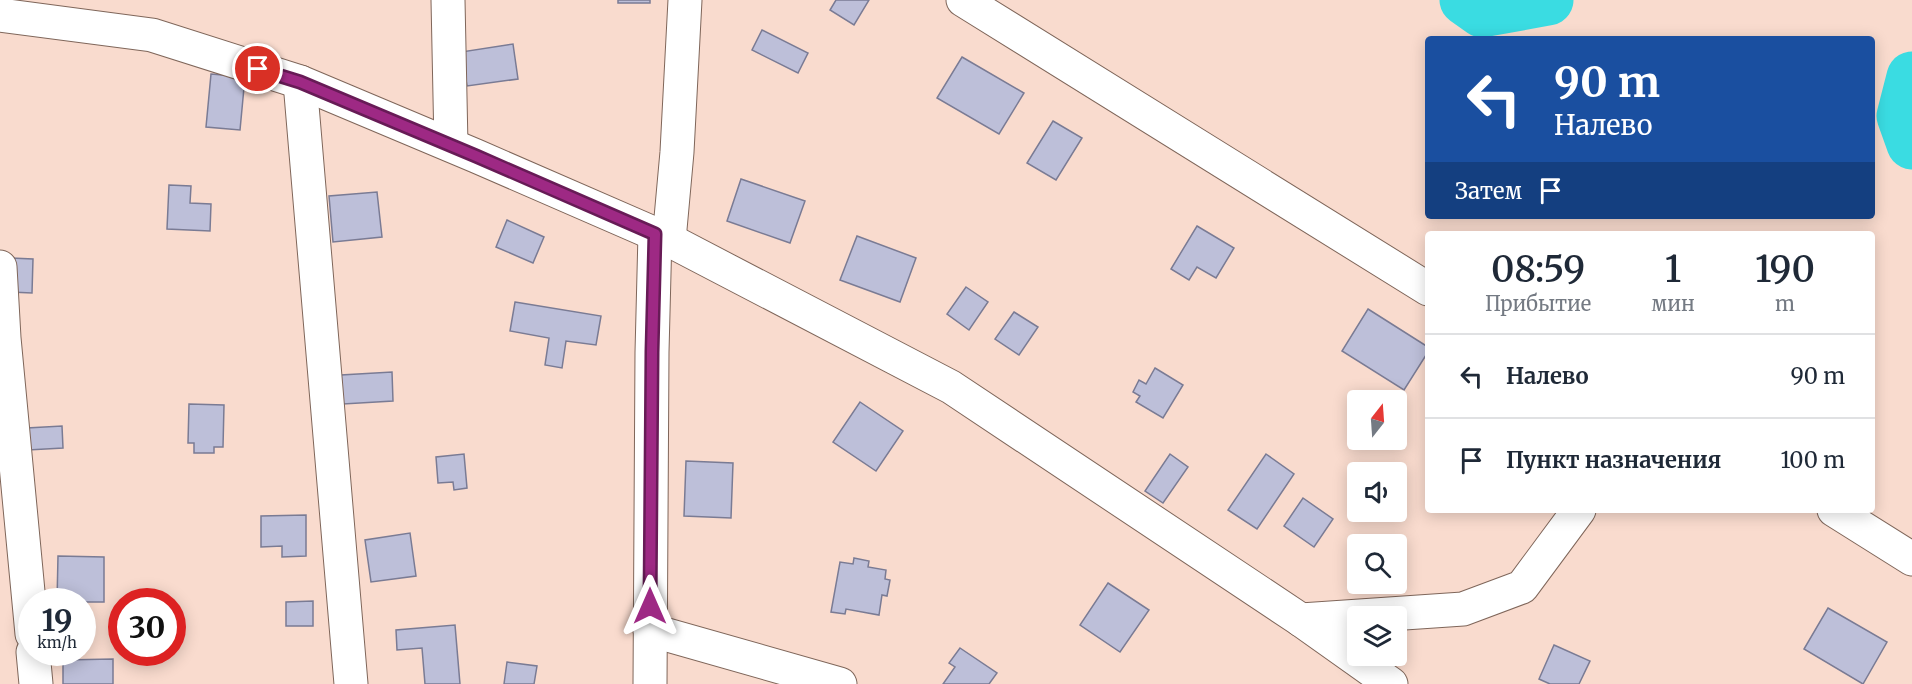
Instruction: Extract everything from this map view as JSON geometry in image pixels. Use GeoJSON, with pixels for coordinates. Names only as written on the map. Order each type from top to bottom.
{"type":"FeatureCollection","features":[{"type":"Feature","properties":{"kind":"street"},"geometry":{"type":"LineString","coordinates":[[448,0],[451,145]]}},
{"type":"Feature","properties":{"kind":"street"},"geometry":{"type":"LineString","coordinates":[[650,684],[651,363],[662,237],[677,152],[685,0]]}},
{"type":"Feature","properties":{"kind":"street"},"geometry":{"type":"LineString","coordinates":[[963,0],[1425,287]]}},
{"type":"Feature","properties":{"kind":"street"},"geometry":{"type":"LineString","coordinates":[[0,15],[152,35],[300,82],[662,237],[951,387],[1301,620],[1391,684]]}},
{"type":"Feature","properties":{"kind":"street"},"geometry":{"type":"LineString","coordinates":[[300,82],[351,684]]}},
{"type":"Feature","properties":{"kind":"street"},"geometry":{"type":"LineString","coordinates":[[0,267],[4,338],[28,588]]}},
{"type":"Feature","properties":{"kind":"street"},"geometry":{"type":"LineString","coordinates":[[1301,620],[1463,609],[1522,587],[1577,513]]}},
{"type":"Feature","properties":{"kind":"street"},"geometry":{"type":"LineString","coordinates":[[1839,513],[1912,559]]}},
{"type":"Feature","properties":{"kind":"street"},"geometry":{"type":"LineString","coordinates":[[650,630],[840,684]]}},
{"type":"Feature","properties":{"kind":"street"},"geometry":{"type":"LineString","coordinates":[[34,666],[36,684]]}},
{"type":"Feature","properties":{"kind":"building"},"geometry":{"type":"Polygon","coordinates":[[[618,0],[650,0],[650,3],[618,3],[618,0]]]}},
{"type":"Feature","properties":{"kind":"building"},"geometry":{"type":"Polygon","coordinates":[[[836,0],[869,0],[854,25],[830,10],[836,0]]]}},
{"type":"Feature","properties":{"kind":"building"},"geometry":{"type":"Polygon","coordinates":[[[762,30],[808,53],[798,73],[752,50],[762,30]]]}},
{"type":"Feature","properties":{"kind":"building"},"geometry":{"type":"Polygon","coordinates":[[[513,44],[518,79],[467,86],[461,52],[513,44]]]}},
{"type":"Feature","properties":{"kind":"building"},"geometry":{"type":"Polygon","coordinates":[[[962,57],[1024,93],[999,134],[937,98],[962,57]]]}},
{"type":"Feature","properties":{"kind":"building"},"geometry":{"type":"Polygon","coordinates":[[[211,74],[245,77],[240,130],[206,127],[211,74]]]}},
{"type":"Feature","properties":{"kind":"building"},"geometry":{"type":"Polygon","coordinates":[[[1053,121],[1082,138],[1056,180],[1027,163],[1053,121]]]}},
{"type":"Feature","properties":{"kind":"building"},"geometry":{"type":"Polygon","coordinates":[[[741,179],[805,201],[790,243],[727,221],[741,179]]]}},
{"type":"Feature","properties":{"kind":"building"},"geometry":{"type":"Polygon","coordinates":[[[169,185],[191,186],[190,203],[211,204],[210,231],[167,229],[169,185]]]}},
{"type":"Feature","properties":{"kind":"building"},"geometry":{"type":"Polygon","coordinates":[[[377,192],[382,237],[333,242],[329,196],[377,192]]]}},
{"type":"Feature","properties":{"kind":"building"},"geometry":{"type":"Polygon","coordinates":[[[507,220],[544,237],[533,263],[496,247],[507,220]]]}},
{"type":"Feature","properties":{"kind":"building"},"geometry":{"type":"Polygon","coordinates":[[[1197,226],[1234,248],[1216,278],[1197,267],[1189,280],[1171,269],[1197,226]]]}},
{"type":"Feature","properties":{"kind":"building"},"geometry":{"type":"Polygon","coordinates":[[[857,236],[916,258],[900,302],[840,280],[857,236]]]}},
{"type":"Feature","properties":{"kind":"building"},"geometry":{"type":"Polygon","coordinates":[[[11,258],[33,259],[32,293],[10,292],[11,258]]]}},
{"type":"Feature","properties":{"kind":"building"},"geometry":{"type":"Polygon","coordinates":[[[966,287],[988,302],[969,330],[947,314],[966,287]]]}},
{"type":"Feature","properties":{"kind":"building"},"geometry":{"type":"Polygon","coordinates":[[[515,302],[601,316],[596,345],[566,341],[562,368],[545,365],[549,338],[510,331],[515,302]]]}},
{"type":"Feature","properties":{"kind":"building"},"geometry":{"type":"Polygon","coordinates":[[[1368,309],[1425,345],[1425,357],[1404,390],[1342,351],[1368,309]]]}},
{"type":"Feature","properties":{"kind":"building"},"geometry":{"type":"Polygon","coordinates":[[[1014,312],[1038,327],[1019,355],[995,339],[1014,312]]]}},
{"type":"Feature","properties":{"kind":"building"},"geometry":{"type":"Polygon","coordinates":[[[1155,368],[1183,385],[1163,418],[1136,402],[1140,396],[1133,392],[1139,380],[1146,384],[1155,368]]]}},
{"type":"Feature","properties":{"kind":"building"},"geometry":{"type":"Polygon","coordinates":[[[392,372],[393,401],[343,404],[341,375],[392,372]]]}},
{"type":"Feature","properties":{"kind":"building"},"geometry":{"type":"Polygon","coordinates":[[[860,402],[903,431],[876,471],[833,442],[860,402]]]}},
{"type":"Feature","properties":{"kind":"building"},"geometry":{"type":"Polygon","coordinates":[[[189,404],[224,405],[223,447],[214,447],[214,453],[194,453],[194,443],[188,443],[189,404]]]}},
{"type":"Feature","properties":{"kind":"building"},"geometry":{"type":"Polygon","coordinates":[[[62,426],[63,448],[28,450],[27,428],[62,426]]]}},
{"type":"Feature","properties":{"kind":"building"},"geometry":{"type":"Polygon","coordinates":[[[464,454],[467,488],[454,490],[453,482],[438,483],[436,457],[464,454]]]}},
{"type":"Feature","properties":{"kind":"building"},"geometry":{"type":"Polygon","coordinates":[[[1170,454],[1188,467],[1163,503],[1145,491],[1170,454]]]}},
{"type":"Feature","properties":{"kind":"building"},"geometry":{"type":"Polygon","coordinates":[[[1266,454],[1294,474],[1257,529],[1228,510],[1266,454]]]}},
{"type":"Feature","properties":{"kind":"building"},"geometry":{"type":"Polygon","coordinates":[[[686,461],[733,463],[731,518],[684,516],[686,461]]]}},
{"type":"Feature","properties":{"kind":"building"},"geometry":{"type":"Polygon","coordinates":[[[1303,498],[1333,519],[1314,547],[1284,526],[1303,498]]]}},
{"type":"Feature","properties":{"kind":"building"},"geometry":{"type":"Polygon","coordinates":[[[306,515],[306,556],[282,557],[282,546],[261,547],[261,516],[306,515]]]}},
{"type":"Feature","properties":{"kind":"building"},"geometry":{"type":"Polygon","coordinates":[[[410,533],[416,576],[371,582],[365,540],[410,533]]]}},
{"type":"Feature","properties":{"kind":"building"},"geometry":{"type":"Polygon","coordinates":[[[58,556],[104,557],[104,602],[96,602],[96,588],[57,588],[58,556]]]}},
{"type":"Feature","properties":{"kind":"building"},"geometry":{"type":"Polygon","coordinates":[[[854,558],[869,561],[868,567],[886,570],[885,579],[890,580],[887,596],[882,595],[879,615],[846,609],[845,614],[831,612],[840,562],[853,564],[854,558]]]}},
{"type":"Feature","properties":{"kind":"building"},"geometry":{"type":"Polygon","coordinates":[[[1108,583],[1149,610],[1120,652],[1080,625],[1108,583]]]}},
{"type":"Feature","properties":{"kind":"building"},"geometry":{"type":"Polygon","coordinates":[[[313,601],[313,626],[286,626],[286,602],[313,601]]]}},
{"type":"Feature","properties":{"kind":"building"},"geometry":{"type":"Polygon","coordinates":[[[1828,608],[1887,642],[1863,684],[1804,649],[1828,608]]]}},
{"type":"Feature","properties":{"kind":"building"},"geometry":{"type":"Polygon","coordinates":[[[455,625],[460,684],[425,684],[422,648],[397,650],[396,630],[455,625]]]}},
{"type":"Feature","properties":{"kind":"building"},"geometry":{"type":"Polygon","coordinates":[[[1554,645],[1590,661],[1579,684],[1550,684],[1539,679],[1554,645]]]}},
{"type":"Feature","properties":{"kind":"building"},"geometry":{"type":"Polygon","coordinates":[[[960,648],[997,673],[989,684],[943,684],[955,667],[949,663],[960,648]]]}},
{"type":"Feature","properties":{"kind":"building"},"geometry":{"type":"Polygon","coordinates":[[[96,659],[108,659],[108,666],[113,666],[113,684],[63,684],[63,666],[96,666],[96,659]]]}},
{"type":"Feature","properties":{"kind":"building"},"geometry":{"type":"Polygon","coordinates":[[[507,662],[537,666],[534,684],[504,684],[507,662]]]}},
{"type":"Feature","properties":{"kind":"waterway"},"geometry":{"type":"LineString","coordinates":[[1465,0],[1482,12],[1548,0]]}},
{"type":"Feature","properties":{"kind":"waterway"},"geometry":{"type":"LineString","coordinates":[[1912,77],[1902,116],[1912,144]]}},
{"type":"Feature","properties":{"kind":"route"},"geometry":{"type":"LineString","coordinates":[[258,69],[300,82],[655,234],[650,606]]}}]}
